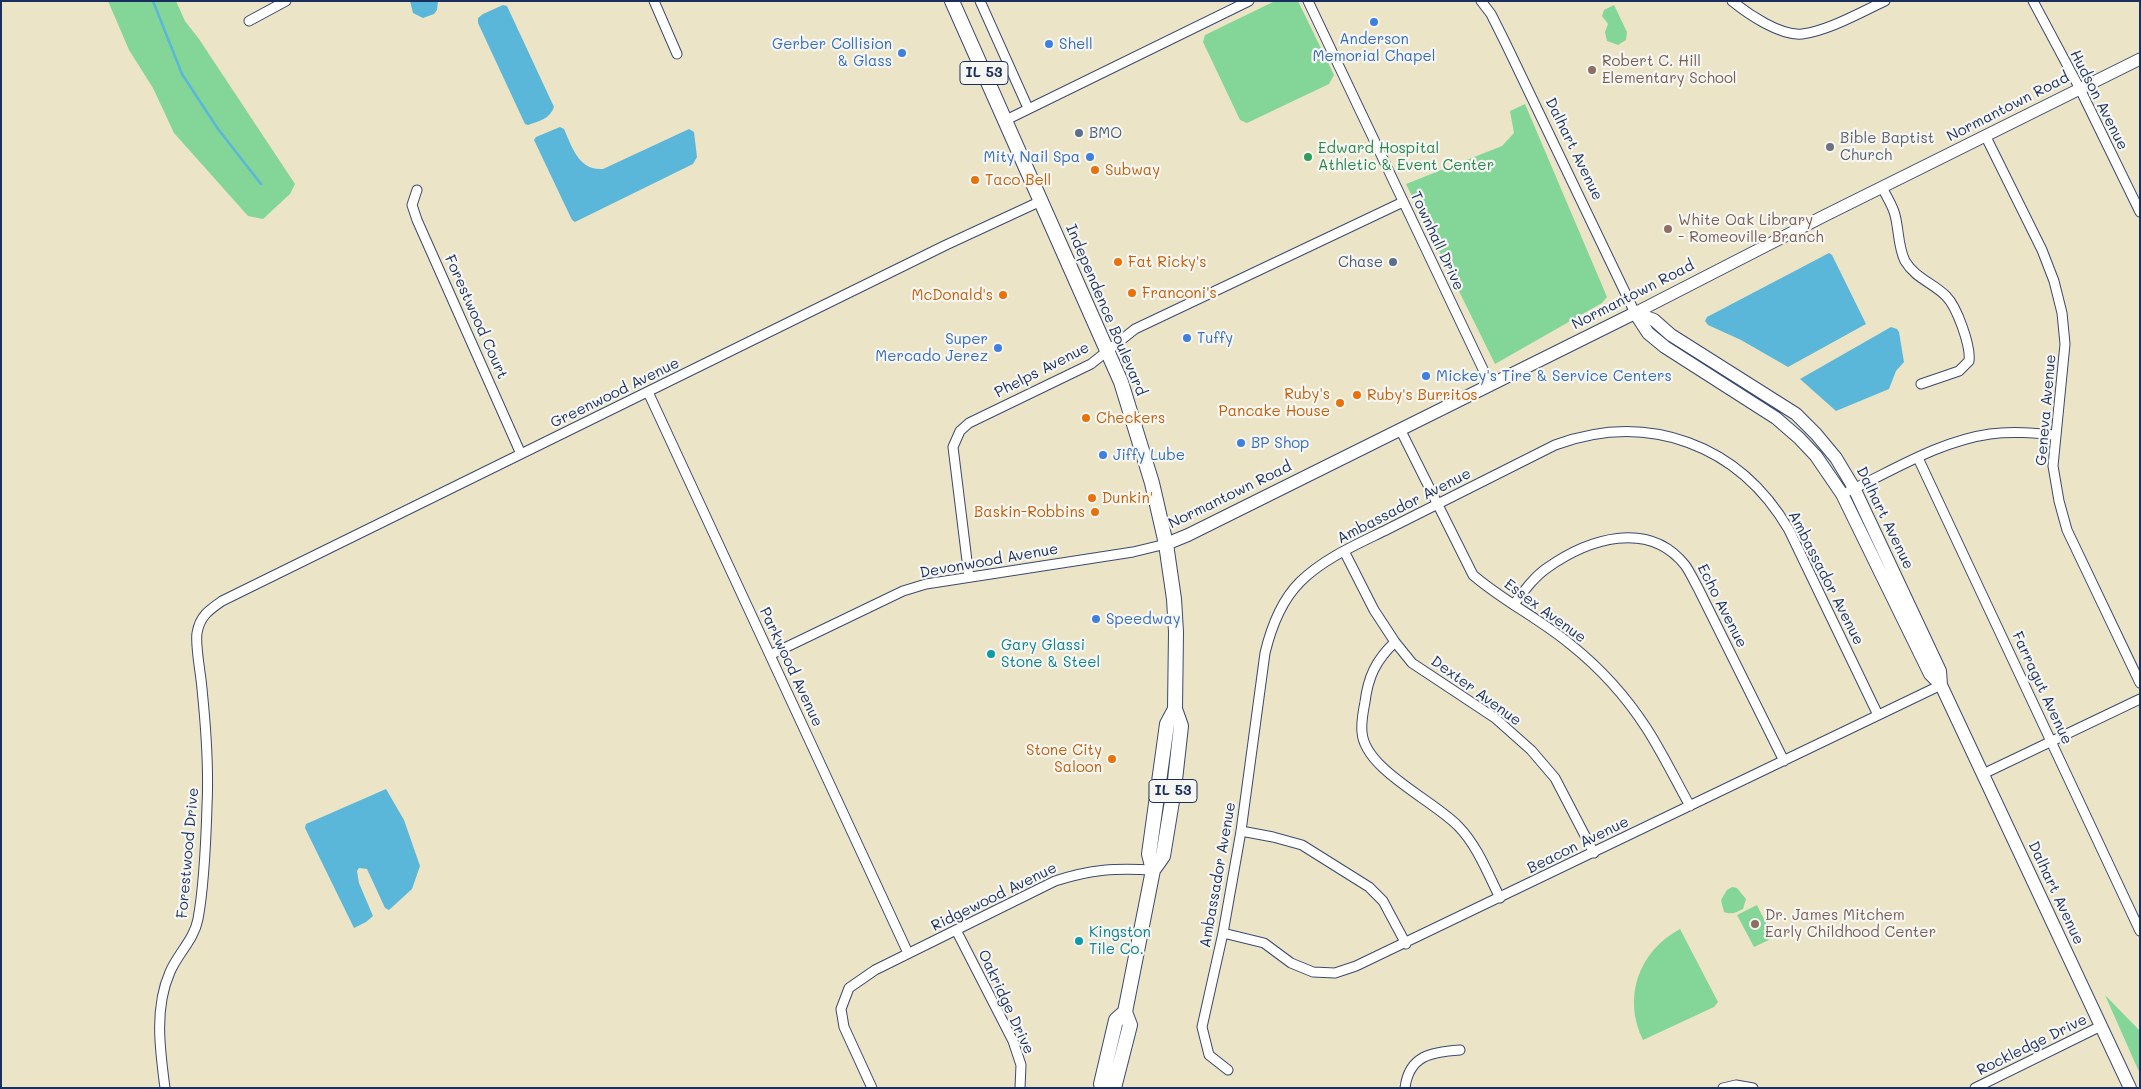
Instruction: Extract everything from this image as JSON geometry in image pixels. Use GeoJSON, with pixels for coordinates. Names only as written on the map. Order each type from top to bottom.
{"type":"FeatureCollection","features":[{"type":"Feature","properties":{"kind":"main road","name":"Independence Boulevard"},"geometry":{"type":"LineString","coordinates":[[952,1],[1122,382],[1137,429],[1166,544],[1173,591],[1176,632],[1175,708],[1167,724],[1149,854],[1153,870],[1125,1012],[1130,1025],[1114,1088]]}},
{"type":"Feature","properties":{"kind":"main road","name":"Normantown Road"},"geometry":{"type":"LineString","coordinates":[[1166,544],[1188,536],[1635,313]]}},
{"type":"Feature","properties":{"kind":"main road","name":"Dalhart Avenue"},"geometry":{"type":"LineString","coordinates":[[1635,313],[1654,320],[1671,335],[1796,414],[1836,458],[1854,488],[1940,671],[1941,685]]}},
{"type":"Feature","properties":{"kind":"main road","name":"Dalhart Avenue"},"geometry":{"type":"LineString","coordinates":[[1635,313],[1648,333],[1665,347],[1776,418],[1799,438],[1816,456],[1842,494],[1930,674],[1941,685],[2130,1088]]}},
{"type":"Feature","properties":{"kind":"main road","name":"Independence Boulevard"},"geometry":{"type":"LineString","coordinates":[[1103,1088],[1101,1084],[1116,1020],[1125,1012]]}},
{"type":"Feature","properties":{"kind":"street"},"geometry":{"type":"LineString","coordinates":[[250,21],[286,1]]}},
{"type":"Feature","properties":{"kind":"street"},"geometry":{"type":"LineString","coordinates":[[654,1],[677,54]]}},
{"type":"Feature","properties":{"kind":"street"},"geometry":{"type":"LineString","coordinates":[[980,1],[1028,108]]}},
{"type":"Feature","properties":{"kind":"street"},"geometry":{"type":"LineString","coordinates":[[1006,120],[1249,1]]}},
{"type":"Feature","properties":{"kind":"street","name":"Townhall Drive"},"geometry":{"type":"LineString","coordinates":[[1308,1],[1490,384]]}},
{"type":"Feature","properties":{"kind":"street","name":"Dalhart Avenue"},"geometry":{"type":"LineString","coordinates":[[1481,1],[1505,42],[1635,313]]}},
{"type":"Feature","properties":{"kind":"street"},"geometry":{"type":"LineString","coordinates":[[1732,1],[1776,29],[1800,34],[1820,29],[1869,5],[1885,1]]}},
{"type":"Feature","properties":{"kind":"street","name":"Hudson Avenue"},"geometry":{"type":"LineString","coordinates":[[2034,1],[2080,89],[2140,212]]}},
{"type":"Feature","properties":{"kind":"street","name":"Normantown Road"},"geometry":{"type":"LineString","coordinates":[[1635,313],[1882,187],[2140,59]]}},
{"type":"Feature","properties":{"kind":"street","name":"Geneva Avenue"},"geometry":{"type":"LineString","coordinates":[[1986,137],[2042,250],[2054,281],[2062,313],[2065,344],[2053,466],[2059,501],[2067,530],[2140,683]]}},
{"type":"Feature","properties":{"kind":"street"},"geometry":{"type":"LineString","coordinates":[[1882,187],[1895,214],[1902,252],[1906,261],[1912,271],[1946,296],[1951,302],[1969,350],[1969,361],[1960,371],[1921,384]]}},
{"type":"Feature","properties":{"kind":"street","name":"Forestwood Court"},"geometry":{"type":"LineString","coordinates":[[417,190],[412,205],[417,220],[521,454]]}},
{"type":"Feature","properties":{"kind":"street","name":"Greenwood Avenue"},"geometry":{"type":"LineString","coordinates":[[204,614],[222,601],[938,248],[1041,201]]}},
{"type":"Feature","properties":{"kind":"street","name":"Phelps Avenue"},"geometry":{"type":"LineString","coordinates":[[969,577],[953,447],[956,439],[969,423],[1091,364],[1135,329],[1403,202]]}},
{"type":"Feature","properties":{"kind":"street","name":"Parkwood Avenue"},"geometry":{"type":"LineString","coordinates":[[648,392],[908,953]]}},
{"type":"Feature","properties":{"kind":"street","name":"Essex Avenue"},"geometry":{"type":"LineString","coordinates":[[1400,429],[1474,575],[1487,587],[1571,644],[1622,695],[1647,729],[1690,806]]}},
{"type":"Feature","properties":{"kind":"street","name":"Ambassador Avenue"},"geometry":{"type":"LineString","coordinates":[[1228,1070],[1209,1055],[1202,1027],[1223,934],[1241,831],[1265,653],[1270,632],[1283,604],[1299,582],[1324,562],[1555,445],[1604,432],[1639,431],[1673,438],[1704,449],[1746,476],[1767,498],[1783,520],[1878,715]]}},
{"type":"Feature","properties":{"kind":"street"},"geometry":{"type":"LineString","coordinates":[[1842,494],[1918,458],[1966,439],[1990,434],[2017,432],[2055,435]]}},
{"type":"Feature","properties":{"kind":"street","name":"Farragut Avenue"},"geometry":{"type":"LineString","coordinates":[[1918,458],[2140,931]]}},
{"type":"Feature","properties":{"kind":"street","name":"Echo Avenue"},"geometry":{"type":"LineString","coordinates":[[1514,604],[1547,568],[1601,541],[1632,537],[1645,539],[1666,548],[1684,565],[1698,588],[1784,761]]}},
{"type":"Feature","properties":{"kind":"street","name":"Devonwood Avenue"},"geometry":{"type":"LineString","coordinates":[[770,655],[904,591],[926,584],[1133,552],[1166,544]]}},
{"type":"Feature","properties":{"kind":"street","name":"Dexter Avenue"},"geometry":{"type":"LineString","coordinates":[[1344,552],[1378,618],[1394,642],[1412,663],[1495,718],[1530,750],[1555,778],[1594,853]]}},
{"type":"Feature","properties":{"kind":"street","name":"Forestwood Drive"},"geometry":{"type":"LineString","coordinates":[[165,1088],[161,1057],[160,1016],[164,987],[171,970],[190,941],[198,920],[201,892],[208,780],[207,733],[197,633],[204,614]]}},
{"type":"Feature","properties":{"kind":"street"},"geometry":{"type":"LineString","coordinates":[[1394,642],[1377,661],[1369,679],[1362,733],[1365,744],[1374,761],[1436,807],[1460,828],[1476,852],[1500,898]]}},
{"type":"Feature","properties":{"kind":"street","name":"Beacon Avenue"},"geometry":{"type":"LineString","coordinates":[[1223,934],[1264,943],[1291,963],[1313,972],[1335,973],[1356,966],[1406,944],[1941,685]]}},
{"type":"Feature","properties":{"kind":"street"},"geometry":{"type":"LineString","coordinates":[[1983,774],[2140,699]]}},
{"type":"Feature","properties":{"kind":"street"},"geometry":{"type":"LineString","coordinates":[[1241,831],[1302,845],[1369,887],[1380,896],[1406,944]]}},
{"type":"Feature","properties":{"kind":"street","name":"Ridgewood Avenue"},"geometry":{"type":"LineString","coordinates":[[872,1088],[844,1027],[841,1009],[849,988],[856,982],[908,953],[1056,880],[1081,872],[1112,868],[1153,870]]}},
{"type":"Feature","properties":{"kind":"street","name":"Oakridge Drive"},"geometry":{"type":"LineString","coordinates":[[956,930],[1013,1040],[1021,1065],[1020,1088]]}},
{"type":"Feature","properties":{"kind":"street","name":"Rockledge Drive"},"geometry":{"type":"LineString","coordinates":[[1975,1088],[2101,1026]]}},
{"type":"Feature","properties":{"kind":"street"},"geometry":{"type":"LineString","coordinates":[[1405,1088],[1407,1073],[1418,1060],[1436,1052],[1460,1050]]}},
{"type":"Feature","properties":{"kind":"street"},"geometry":{"type":"LineString","coordinates":[[1723,1088],[1736,1084],[1753,1088]]}},
{"type":"Feature","properties":{"kind":"green space"},"geometry":{"type":"Polygon","coordinates":[[[108,1],[176,1],[185,21],[199,39],[295,184],[290,194],[263,219],[248,216],[174,133],[153,88],[129,50],[108,1]]]}},
{"type":"Feature","properties":{"kind":"green space"},"geometry":{"type":"Polygon","coordinates":[[[1275,1],[1298,1],[1334,75],[1329,84],[1247,123],[1240,120],[1203,42],[1205,35],[1275,1]]]}},
{"type":"Feature","properties":{"kind":"green space"},"geometry":{"type":"Polygon","coordinates":[[[1614,5],[1627,32],[1626,40],[1618,45],[1607,41],[1605,32],[1608,24],[1602,16],[1604,10],[1614,5]]]}},
{"type":"Feature","properties":{"kind":"green space"},"geometry":{"type":"Polygon","coordinates":[[[1525,104],[1607,297],[1602,303],[1495,364],[1406,184],[1502,146],[1514,133],[1510,111],[1525,104]]]}},
{"type":"Feature","properties":{"kind":"green space"},"geometry":{"type":"Polygon","coordinates":[[[1732,887],[1737,888],[1746,899],[1743,909],[1734,913],[1727,913],[1724,912],[1721,900],[1727,890],[1732,887]]]}},
{"type":"Feature","properties":{"kind":"green space"},"geometry":{"type":"Polygon","coordinates":[[[1757,905],[1773,938],[1754,947],[1737,915],[1757,905]]]}},
{"type":"Feature","properties":{"kind":"green space"},"geometry":{"type":"Polygon","coordinates":[[[1680,929],[1718,1002],[1714,1007],[1643,1040],[1634,1008],[1638,977],[1645,962],[1654,950],[1666,938],[1680,929]]]}},
{"type":"Feature","properties":{"kind":"green space"},"geometry":{"type":"Polygon","coordinates":[[[2105,995],[2140,1031],[2140,1074],[2105,995]]]}},
{"type":"Feature","properties":{"kind":"water"},"geometry":{"type":"Polygon","coordinates":[[[410,1],[438,1],[437,10],[434,14],[423,18],[413,13],[410,1]]]}},
{"type":"Feature","properties":{"kind":"water"},"geometry":{"type":"Polygon","coordinates":[[[503,5],[507,6],[554,107],[547,117],[528,125],[525,124],[478,23],[478,18],[483,14],[503,5]]]}},
{"type":"Feature","properties":{"kind":"water"},"geometry":{"type":"Polygon","coordinates":[[[560,127],[564,129],[582,162],[595,169],[603,169],[689,129],[694,132],[697,157],[693,164],[575,222],[572,220],[534,140],[536,137],[560,127]]]}},
{"type":"Feature","properties":{"kind":"water"},"geometry":{"type":"Polygon","coordinates":[[[1829,253],[1832,255],[1866,324],[1788,367],[1741,340],[1708,325],[1705,321],[1707,317],[1829,253]]]}},
{"type":"Feature","properties":{"kind":"water"},"geometry":{"type":"Polygon","coordinates":[[[1891,327],[1899,332],[1904,362],[1896,371],[1889,389],[1836,411],[1800,379],[1891,327]]]}},
{"type":"Feature","properties":{"kind":"water"},"geometry":{"type":"Polygon","coordinates":[[[386,789],[404,820],[420,866],[412,889],[389,910],[385,908],[367,869],[359,868],[357,871],[359,883],[373,916],[354,928],[305,828],[306,824],[386,789]]]}},
{"type":"Feature","properties":{"kind":"waterway"},"geometry":{"type":"LineString","coordinates":[[153,1],[182,74],[218,129],[261,184]]}},
{"type":"Feature","properties":{"kind":"place","name":"Anderson Memorial Chapel"},"geometry":{"type":"Point","coordinates":[1374,22]}},
{"type":"Feature","properties":{"kind":"place","name":"Shell"},"geometry":{"type":"Point","coordinates":[1049,44]}},
{"type":"Feature","properties":{"kind":"place","name":"Gerber Collision & Glass"},"geometry":{"type":"Point","coordinates":[902,53]}},
{"type":"Feature","properties":{"kind":"place","name":"Robert C. Hill Elementary School"},"geometry":{"type":"Point","coordinates":[1592,70]}},
{"type":"Feature","properties":{"kind":"place","name":"BMO"},"geometry":{"type":"Point","coordinates":[1079,133]}},
{"type":"Feature","properties":{"kind":"place","name":"Bible Baptist Church"},"geometry":{"type":"Point","coordinates":[1830,147]}},
{"type":"Feature","properties":{"kind":"place","name":"Mity Nail Spa"},"geometry":{"type":"Point","coordinates":[1090,157]}},
{"type":"Feature","properties":{"kind":"place","name":"Edward Hospital Athletic & Event Center"},"geometry":{"type":"Point","coordinates":[1308,157]}},
{"type":"Feature","properties":{"kind":"place","name":"Subway"},"geometry":{"type":"Point","coordinates":[1095,170]}},
{"type":"Feature","properties":{"kind":"place","name":"Taco Bell"},"geometry":{"type":"Point","coordinates":[975,180]}},
{"type":"Feature","properties":{"kind":"place","name":"White Oak Library - Romeoville Branch"},"geometry":{"type":"Point","coordinates":[1668,229]}},
{"type":"Feature","properties":{"kind":"place","name":"Fat Ricky's"},"geometry":{"type":"Point","coordinates":[1118,262]}},
{"type":"Feature","properties":{"kind":"place","name":"Chase"},"geometry":{"type":"Point","coordinates":[1393,262]}},
{"type":"Feature","properties":{"kind":"place","name":"Franconi's"},"geometry":{"type":"Point","coordinates":[1132,293]}},
{"type":"Feature","properties":{"kind":"place","name":"McDonald's"},"geometry":{"type":"Point","coordinates":[1003,295]}},
{"type":"Feature","properties":{"kind":"place","name":"Tuffy"},"geometry":{"type":"Point","coordinates":[1187,338]}},
{"type":"Feature","properties":{"kind":"place","name":"Super Mercado Jerez"},"geometry":{"type":"Point","coordinates":[998,348]}},
{"type":"Feature","properties":{"kind":"place","name":"Mickey's Tire & Service Centers"},"geometry":{"type":"Point","coordinates":[1426,376]}},
{"type":"Feature","properties":{"kind":"place","name":"Ruby's Burritos"},"geometry":{"type":"Point","coordinates":[1357,395]}},
{"type":"Feature","properties":{"kind":"place","name":"Ruby's Pancake House"},"geometry":{"type":"Point","coordinates":[1340,403]}},
{"type":"Feature","properties":{"kind":"place","name":"Checkers"},"geometry":{"type":"Point","coordinates":[1086,418]}},
{"type":"Feature","properties":{"kind":"place","name":"BP Shop"},"geometry":{"type":"Point","coordinates":[1241,443]}},
{"type":"Feature","properties":{"kind":"place","name":"Jiffy Lube"},"geometry":{"type":"Point","coordinates":[1103,455]}},
{"type":"Feature","properties":{"kind":"place","name":"Dunkin'"},"geometry":{"type":"Point","coordinates":[1092,498]}},
{"type":"Feature","properties":{"kind":"place","name":"Baskin-Robbins"},"geometry":{"type":"Point","coordinates":[1095,512]}},
{"type":"Feature","properties":{"kind":"place","name":"Speedway"},"geometry":{"type":"Point","coordinates":[1096,619]}},
{"type":"Feature","properties":{"kind":"place","name":"Gary Glassi Stone & Steel"},"geometry":{"type":"Point","coordinates":[991,654]}},
{"type":"Feature","properties":{"kind":"place","name":"Stone City Saloon"},"geometry":{"type":"Point","coordinates":[1112,759]}},
{"type":"Feature","properties":{"kind":"place","name":"Dr. James Mitchem Early Childhood Center"},"geometry":{"type":"Point","coordinates":[1755,924]}},
{"type":"Feature","properties":{"kind":"place","name":"Kingston Tile Co."},"geometry":{"type":"Point","coordinates":[1079,941]}}]}
